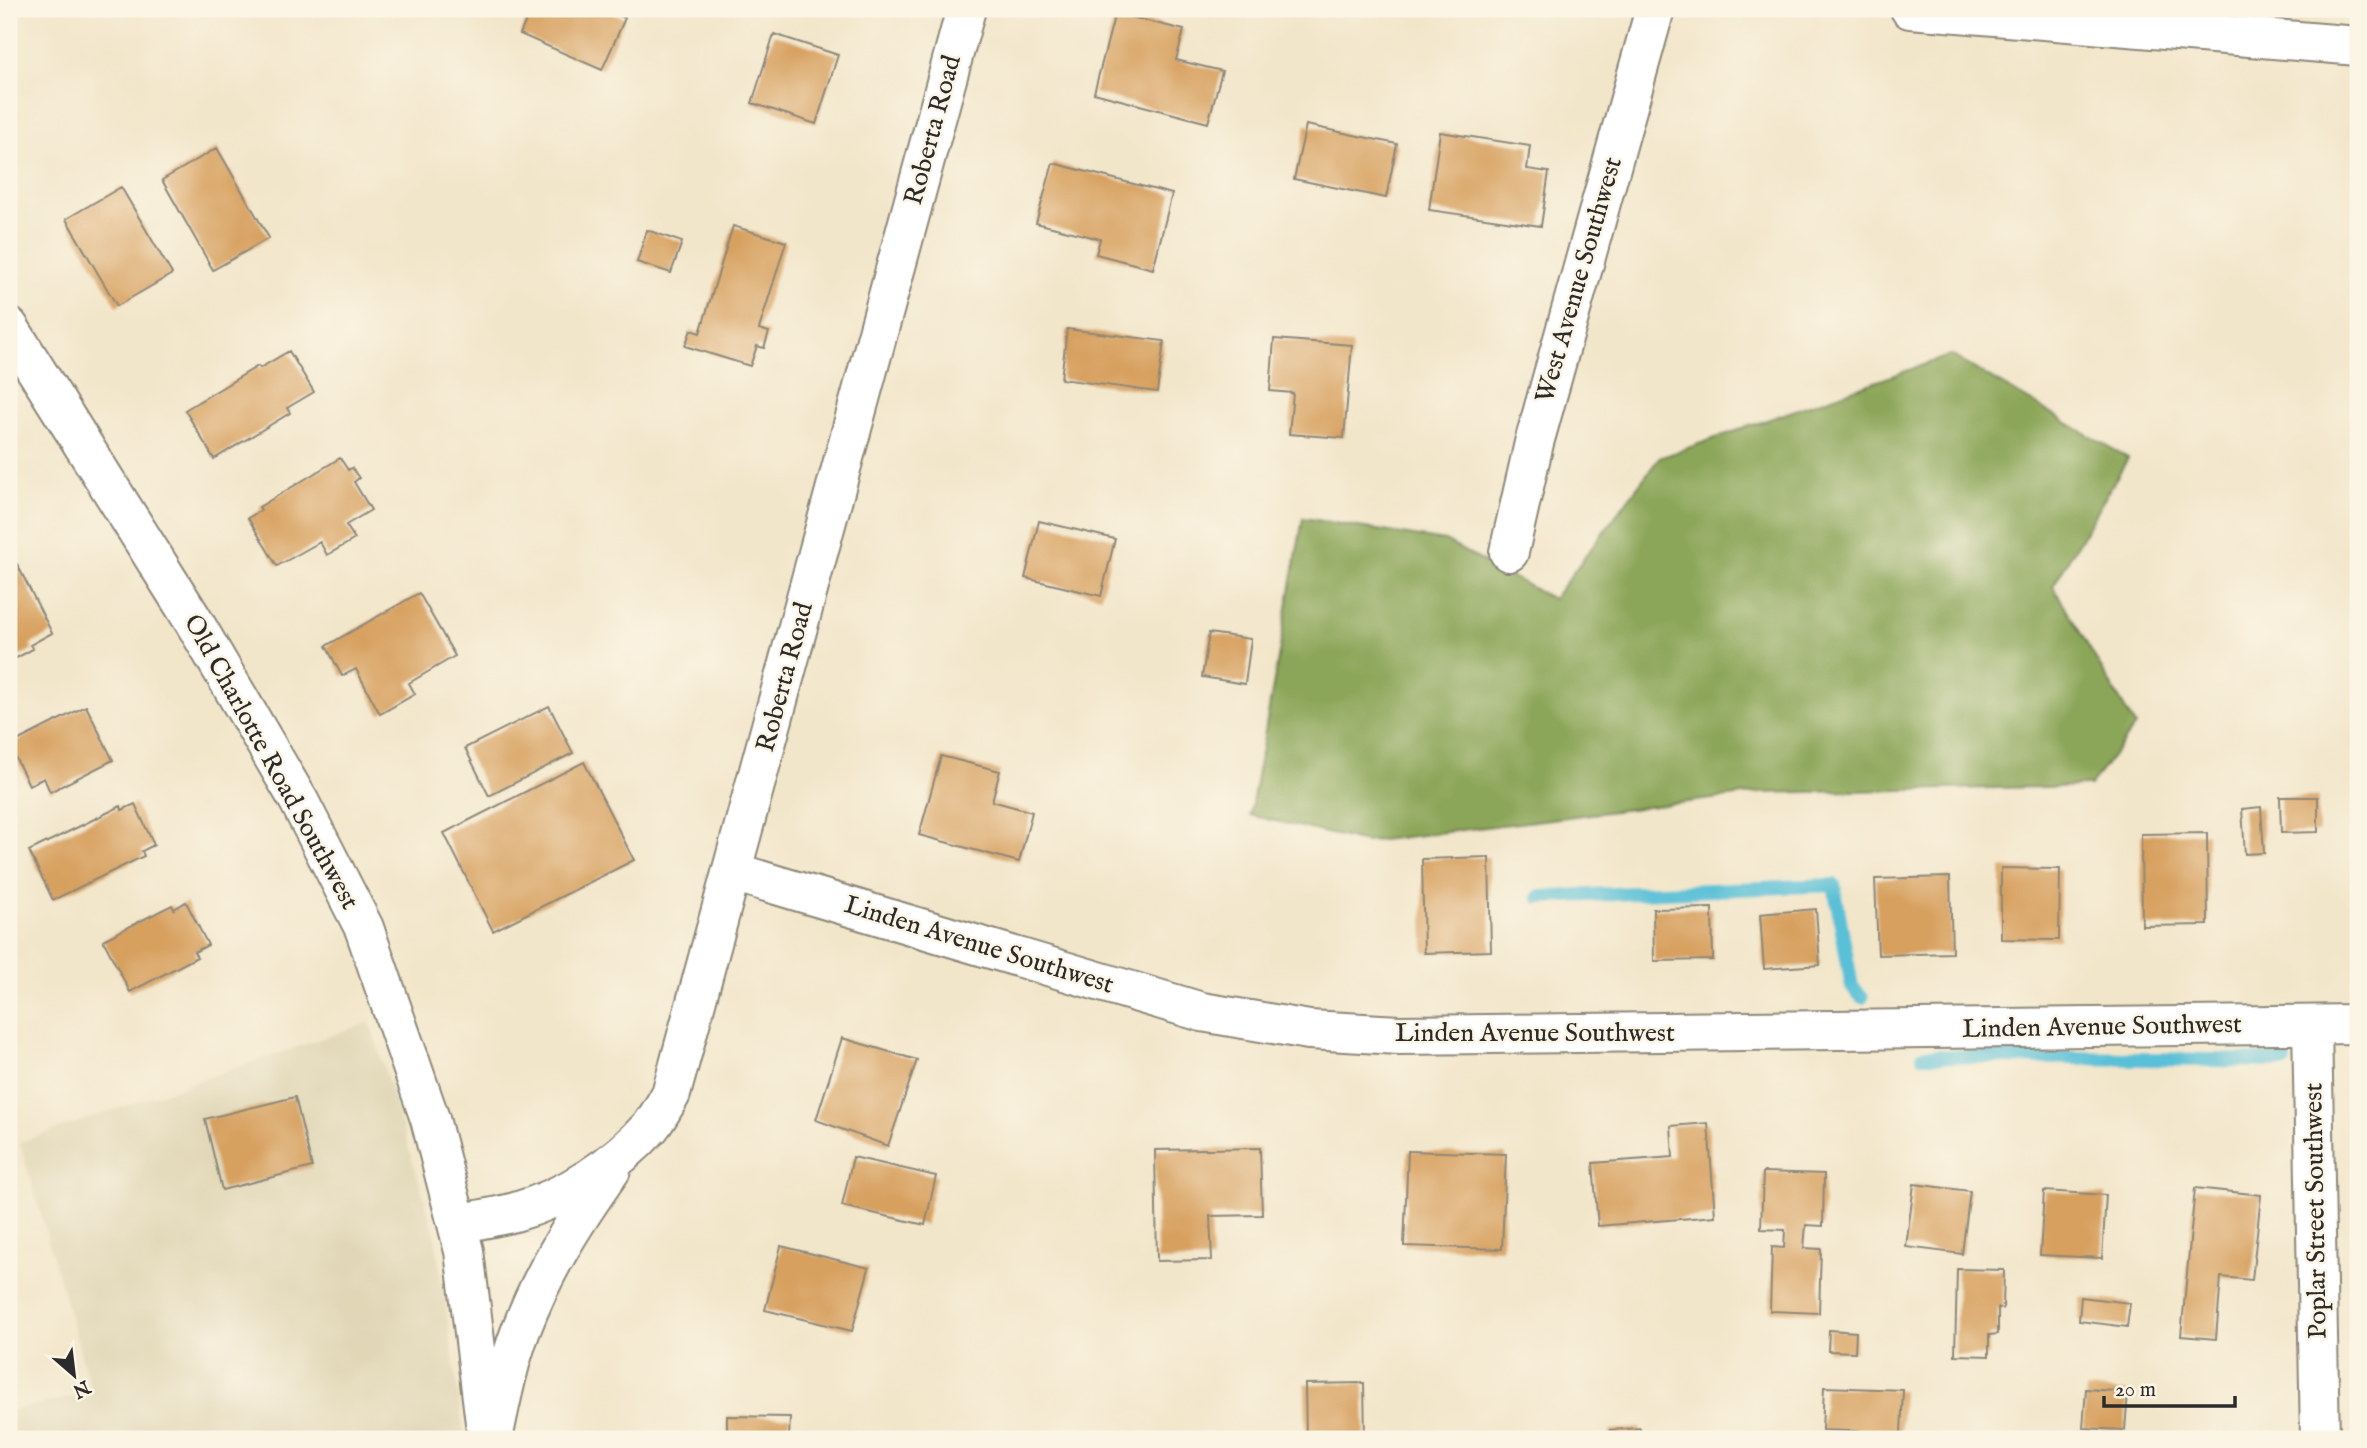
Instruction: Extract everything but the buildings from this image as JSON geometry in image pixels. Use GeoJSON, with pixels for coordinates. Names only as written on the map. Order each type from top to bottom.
{"type":"FeatureCollection","features":[{"type":"Feature","properties":{"kind":"street","name":"Roberta Road"},"geometry":{"type":"LineString","coordinates":[[457,1224],[517,1212],[558,1196],[594,1175],[625,1152],[652,1124],[671,1094],[966,9]]}},
{"type":"Feature","properties":{"kind":"street","name":"West Avenue Southwest"},"geometry":{"type":"LineString","coordinates":[[1509,552],[1534,443],[1655,9]]}},
{"type":"Feature","properties":{"kind":"street"},"geometry":{"type":"LineString","coordinates":[[1910,9],[2085,16],[2358,47]]}},
{"type":"Feature","properties":{"kind":"street","name":"Old Charlotte Road Southwest"},"geometry":{"type":"LineString","coordinates":[[9,327],[193,620],[299,801],[364,928],[430,1119],[464,1251],[489,1439]]}},
{"type":"Feature","properties":{"kind":"street","name":"Linden Avenue Southwest"},"geometry":{"type":"LineString","coordinates":[[733,872],[1202,1012],[1309,1030],[1399,1035],[2358,1024]]}},
{"type":"Feature","properties":{"kind":"street","name":"Poplar Street Southwest"},"geometry":{"type":"LineString","coordinates":[[2312,1025],[2320,1439]]}},
{"type":"Feature","properties":{"kind":"street"},"geometry":{"type":"LineString","coordinates":[[489,1439],[521,1330],[546,1273],[573,1224],[625,1152]]}},
{"type":"Feature","properties":{"kind":"shaded area"},"geometry":{"type":"Polygon","coordinates":[[[370,1022],[435,1234],[465,1439],[9,1439],[9,1411],[92,1393],[20,1142],[370,1022]]]}},
{"type":"Feature","properties":{"kind":"green space"},"geometry":{"type":"Polygon","coordinates":[[[1951,355],[2128,458],[2053,586],[2135,726],[2090,786],[1760,793],[1365,842],[1250,815],[1303,518],[1445,541],[1553,599],[1659,458],[1951,355]]]}},
{"type":"Feature","properties":{"kind":"waterway"},"geometry":{"type":"LineString","coordinates":[[1539,897],[1834,885],[1852,987],[1862,997]]}},
{"type":"Feature","properties":{"kind":"waterway"},"geometry":{"type":"LineString","coordinates":[[1923,1056],[2285,1061]]}}]}
